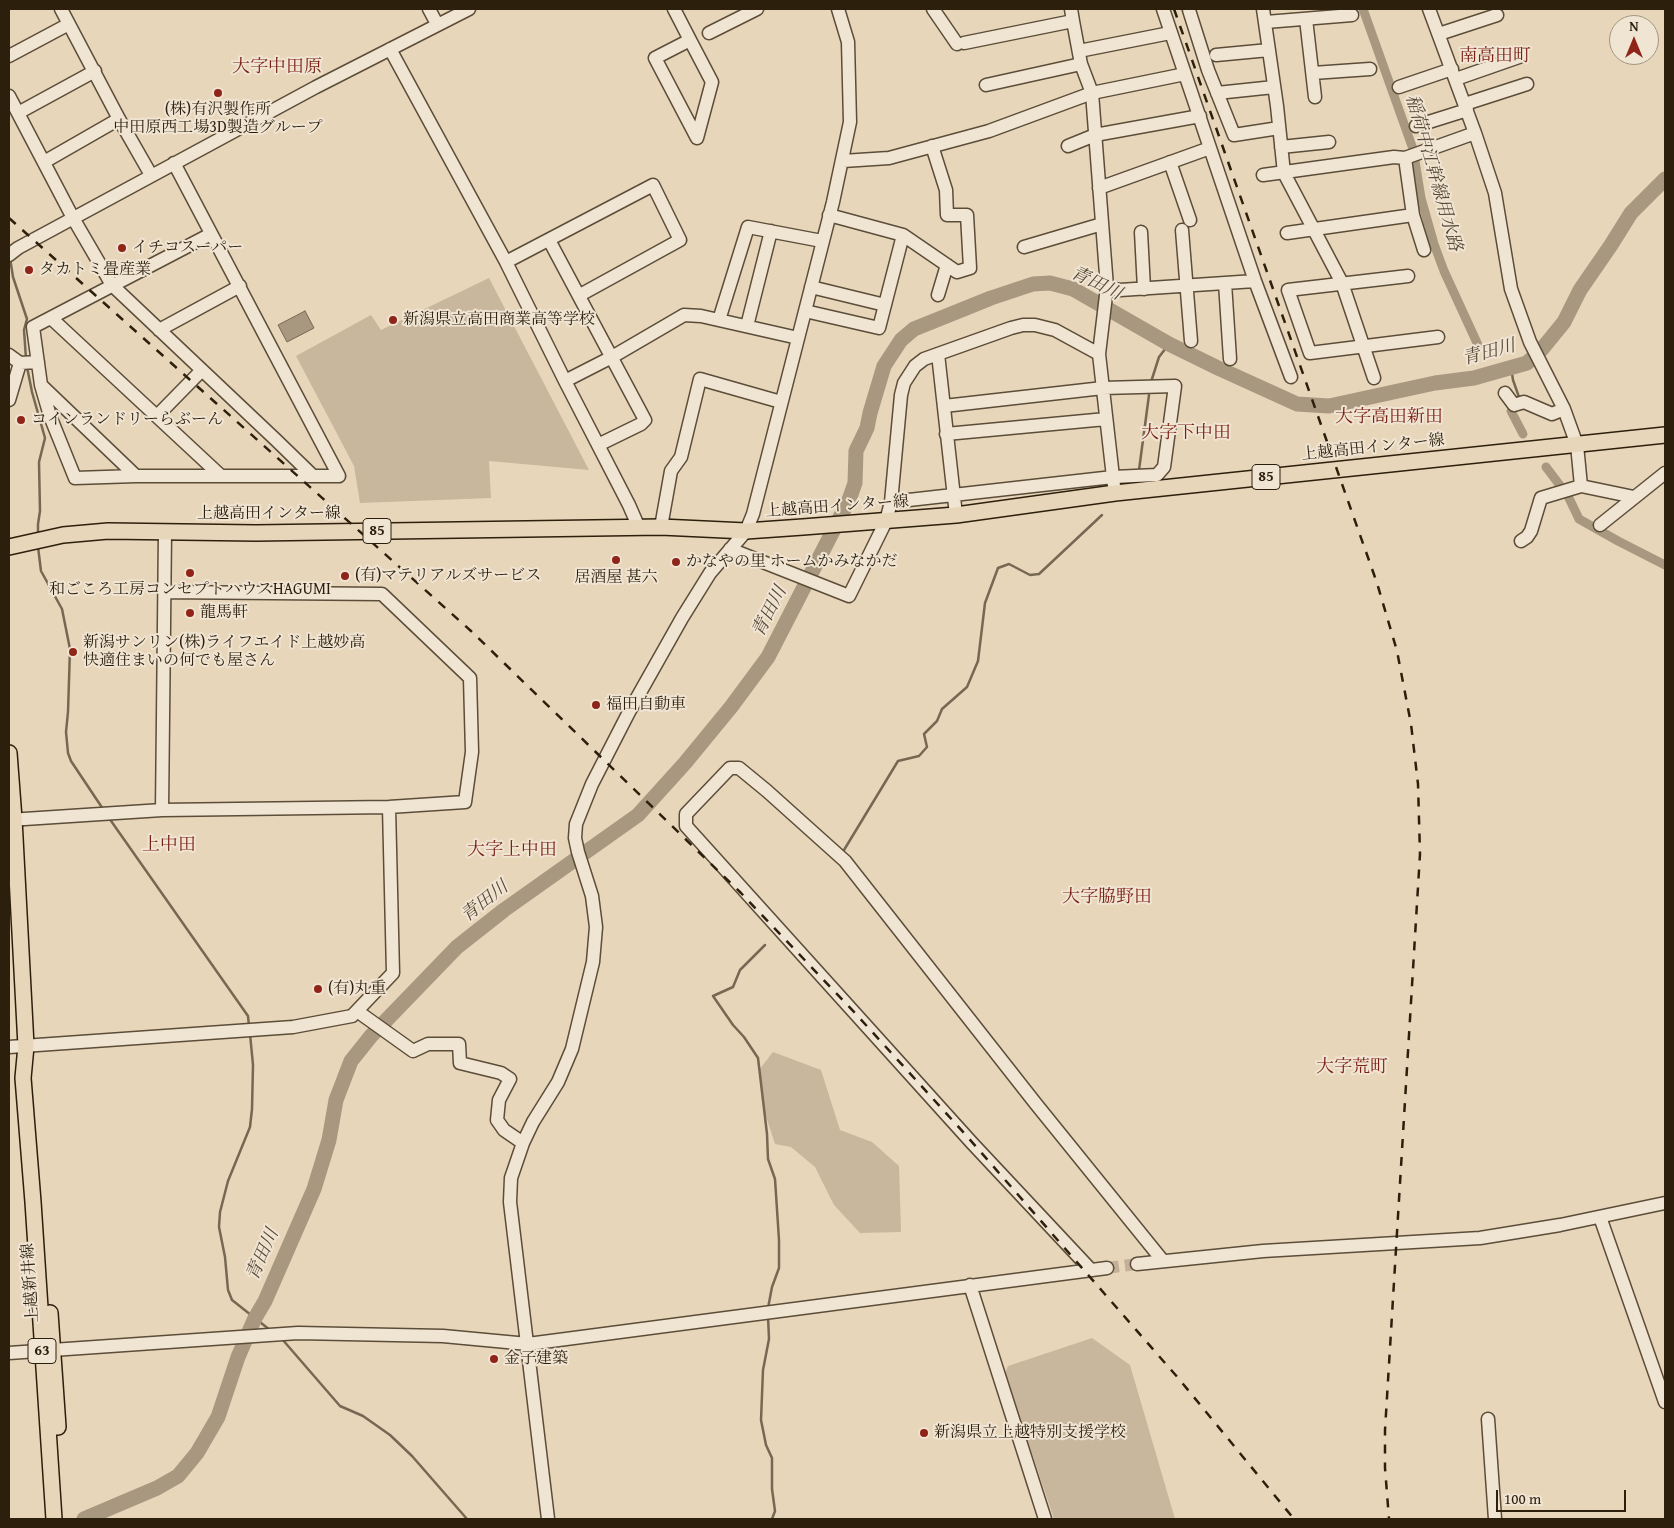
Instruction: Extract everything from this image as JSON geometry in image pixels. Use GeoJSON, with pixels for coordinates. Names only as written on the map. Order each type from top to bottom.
{"type":"FeatureCollection","features":[{"type":"Feature","properties":{"kind":"main road","name":"上越高田インター線"},"geometry":{"type":"LineString","coordinates":[[9,547],[62,535],[108,531],[256,533],[661,527],[746,531],[956,515],[1115,493],[1577,445],[1665,434]]}},
{"type":"Feature","properties":{"kind":"main road","name":"上越新井線"},"geometry":{"type":"LineString","coordinates":[[9,753],[11,820],[26,1046],[34,1077],[47,1351],[57,1497],[54,1519]]}},
{"type":"Feature","properties":{"kind":"main road","name":"上越新井線"},"geometry":{"type":"LineString","coordinates":[[57,1497],[64,1519]]}},
{"type":"Feature","properties":{"kind":"street"},"geometry":{"type":"LineString","coordinates":[[61,9],[151,175]]}},
{"type":"Feature","properties":{"kind":"street"},"geometry":{"type":"LineString","coordinates":[[429,9],[437,24]]}},
{"type":"Feature","properties":{"kind":"street"},"geometry":{"type":"LineString","coordinates":[[9,255],[18,248],[151,175],[468,9]]}},
{"type":"Feature","properties":{"kind":"street"},"geometry":{"type":"LineString","coordinates":[[674,9],[712,82],[697,138],[655,58],[690,40]]}},
{"type":"Feature","properties":{"kind":"street"},"geometry":{"type":"LineString","coordinates":[[709,34],[757,9]]}},
{"type":"Feature","properties":{"kind":"street"},"geometry":{"type":"LineString","coordinates":[[548,1519],[510,1202],[511,1178],[523,1143],[533,1122],[558,1082],[572,1049],[593,962],[596,927],[592,896],[575,838],[576,824],[592,784],[629,712],[682,618],[710,573],[746,531],[757,500],[843,161],[850,122],[848,42],[838,9]]}},
{"type":"Feature","properties":{"kind":"street"},"geometry":{"type":"LineString","coordinates":[[933,9],[960,43],[1072,15],[1081,64],[1092,93],[1106,292],[1099,354],[1115,493]]}},
{"type":"Feature","properties":{"kind":"street"},"geometry":{"type":"LineString","coordinates":[[1163,9],[1255,282],[1291,377]]}},
{"type":"Feature","properties":{"kind":"street"},"geometry":{"type":"LineString","coordinates":[[1192,9],[1208,70],[1234,135],[1279,128]]}},
{"type":"Feature","properties":{"kind":"street"},"geometry":{"type":"LineString","coordinates":[[1263,9],[1284,173],[1342,283],[1374,378]]}},
{"type":"Feature","properties":{"kind":"street"},"geometry":{"type":"LineString","coordinates":[[1430,9],[1495,193],[1511,289],[1530,342],[1564,409],[1577,445],[1581,486]]}},
{"type":"Feature","properties":{"kind":"street"},"geometry":{"type":"LineString","coordinates":[[1266,22],[1352,15]]}},
{"type":"Feature","properties":{"kind":"street"},"geometry":{"type":"LineString","coordinates":[[1439,34],[1497,15]]}},
{"type":"Feature","properties":{"kind":"street"},"geometry":{"type":"LineString","coordinates":[[1306,19],[1315,98]]}},
{"type":"Feature","properties":{"kind":"street"},"geometry":{"type":"LineString","coordinates":[[9,56],[69,24]]}},
{"type":"Feature","properties":{"kind":"street"},"geometry":{"type":"LineString","coordinates":[[1078,51],[1170,33]]}},
{"type":"Feature","properties":{"kind":"street"},"geometry":{"type":"LineString","coordinates":[[390,49],[506,262],[639,528]]}},
{"type":"Feature","properties":{"kind":"street"},"geometry":{"type":"LineString","coordinates":[[1216,55],[1269,50]]}},
{"type":"Feature","properties":{"kind":"street"},"geometry":{"type":"LineString","coordinates":[[1399,87],[1519,58]]}},
{"type":"Feature","properties":{"kind":"street"},"geometry":{"type":"LineString","coordinates":[[986,85],[1081,64]]}},
{"type":"Feature","properties":{"kind":"street"},"geometry":{"type":"LineString","coordinates":[[1313,73],[1370,69]]}},
{"type":"Feature","properties":{"kind":"street"},"geometry":{"type":"LineString","coordinates":[[18,113],[95,72]]}},
{"type":"Feature","properties":{"kind":"street"},"geometry":{"type":"LineString","coordinates":[[843,161],[888,158],[989,131],[1092,93],[1186,74]]}},
{"type":"Feature","properties":{"kind":"street"},"geometry":{"type":"LineString","coordinates":[[1416,126],[1527,84]]}},
{"type":"Feature","properties":{"kind":"street"},"geometry":{"type":"LineString","coordinates":[[1217,93],[1274,87]]}},
{"type":"Feature","properties":{"kind":"street"},"geometry":{"type":"LineString","coordinates":[[9,96],[73,218],[112,285],[313,476]]}},
{"type":"Feature","properties":{"kind":"street"},"geometry":{"type":"LineString","coordinates":[[1068,146],[1095,135],[1200,116]]}},
{"type":"Feature","properties":{"kind":"street"},"geometry":{"type":"LineString","coordinates":[[44,162],[119,119]]}},
{"type":"Feature","properties":{"kind":"street"},"geometry":{"type":"LineString","coordinates":[[1263,175],[1394,157],[1405,158],[1475,133]]}},
{"type":"Feature","properties":{"kind":"street"},"geometry":{"type":"LineString","coordinates":[[1281,147],[1329,142]]}},
{"type":"Feature","properties":{"kind":"street"},"geometry":{"type":"LineString","coordinates":[[829,215],[903,235],[957,272],[970,268],[967,215],[946,215],[946,190],[932,146]]}},
{"type":"Feature","properties":{"kind":"street"},"geometry":{"type":"LineString","coordinates":[[1099,188],[1210,148]]}},
{"type":"Feature","properties":{"kind":"street"},"geometry":{"type":"LineString","coordinates":[[1405,158],[1413,215],[1424,250]]}},
{"type":"Feature","properties":{"kind":"street"},"geometry":{"type":"LineString","coordinates":[[1170,162],[1186,225],[1185,286],[1191,341]]}},
{"type":"Feature","properties":{"kind":"street"},"geometry":{"type":"LineString","coordinates":[[9,354],[28,362],[41,385],[50,416],[75,478],[136,476],[339,476],[174,164]]}},
{"type":"Feature","properties":{"kind":"street"},"geometry":{"type":"LineString","coordinates":[[506,262],[653,185],[680,240],[580,295]]}},
{"type":"Feature","properties":{"kind":"street"},"geometry":{"type":"LineString","coordinates":[[1287,233],[1413,215]]}},
{"type":"Feature","properties":{"kind":"street"},"geometry":{"type":"LineString","coordinates":[[1024,246],[1102,224]]}},
{"type":"Feature","properties":{"kind":"street"},"geometry":{"type":"LineString","coordinates":[[719,320],[748,227],[822,241]]}},
{"type":"Feature","properties":{"kind":"street"},"geometry":{"type":"LineString","coordinates":[[747,326],[771,231]]}},
{"type":"Feature","properties":{"kind":"street"},"geometry":{"type":"LineString","coordinates":[[1141,232],[1144,289]]}},
{"type":"Feature","properties":{"kind":"street"},"geometry":{"type":"LineString","coordinates":[[9,400],[28,362],[33,327],[211,234]]}},
{"type":"Feature","properties":{"kind":"street"},"geometry":{"type":"LineString","coordinates":[[804,311],[879,328],[903,235]]}},
{"type":"Feature","properties":{"kind":"street"},"geometry":{"type":"LineString","coordinates":[[549,240],[645,420],[641,424],[598,445]]}},
{"type":"Feature","properties":{"kind":"street"},"geometry":{"type":"LineString","coordinates":[[938,295],[946,265]]}},
{"type":"Feature","properties":{"kind":"street"},"geometry":{"type":"LineString","coordinates":[[1408,276],[1288,290],[1310,352],[1438,337]]}},
{"type":"Feature","properties":{"kind":"street"},"geometry":{"type":"LineString","coordinates":[[1106,292],[1255,282]]}},
{"type":"Feature","properties":{"kind":"street"},"geometry":{"type":"LineString","coordinates":[[1225,284],[1230,359]]}},
{"type":"Feature","properties":{"kind":"street"},"geometry":{"type":"LineString","coordinates":[[159,330],[240,286]]}},
{"type":"Feature","properties":{"kind":"street"},"geometry":{"type":"LineString","coordinates":[[810,287],[885,305]]}},
{"type":"Feature","properties":{"kind":"street"},"geometry":{"type":"LineString","coordinates":[[565,381],[612,357],[684,314],[701,316],[798,338]]}},
{"type":"Feature","properties":{"kind":"street"},"geometry":{"type":"LineString","coordinates":[[51,318],[221,476]]}},
{"type":"Feature","properties":{"kind":"street"},"geometry":{"type":"LineString","coordinates":[[730,549],[849,596],[886,521],[890,502],[901,395],[904,383],[915,366],[924,359],[1011,328],[1035,325],[1055,330],[1099,354]]}},
{"type":"Feature","properties":{"kind":"street"},"geometry":{"type":"LineString","coordinates":[[938,354],[956,515]]}},
{"type":"Feature","properties":{"kind":"street"},"geometry":{"type":"LineString","coordinates":[[158,416],[202,370]]}},
{"type":"Feature","properties":{"kind":"street"},"geometry":{"type":"LineString","coordinates":[[661,527],[671,471],[681,457],[700,379],[781,402]]}},
{"type":"Feature","properties":{"kind":"street"},"geometry":{"type":"LineString","coordinates":[[41,385],[136,476]]}},
{"type":"Feature","properties":{"kind":"street"},"geometry":{"type":"LineString","coordinates":[[890,502],[1114,477],[1157,475],[1164,466],[1175,386],[1103,388],[944,406]]}},
{"type":"Feature","properties":{"kind":"street"},"geometry":{"type":"LineString","coordinates":[[1505,393],[1514,405],[1521,403],[1552,414],[1564,409]]}},
{"type":"Feature","properties":{"kind":"street"},"geometry":{"type":"LineString","coordinates":[[946,434],[1106,418]]}},
{"type":"Feature","properties":{"kind":"street"},"geometry":{"type":"LineString","coordinates":[[1600,525],[1665,473]]}},
{"type":"Feature","properties":{"kind":"street"},"geometry":{"type":"LineString","coordinates":[[1521,541],[1527,537],[1531,530],[1541,498],[1581,486],[1634,497]]}},
{"type":"Feature","properties":{"kind":"street"},"geometry":{"type":"LineString","coordinates":[[162,810],[165,532]]}},
{"type":"Feature","properties":{"kind":"street"},"geometry":{"type":"LineString","coordinates":[[11,820],[162,810],[389,807],[465,802],[472,752],[470,678],[382,594],[164,592]]}},
{"type":"Feature","properties":{"kind":"street"},"geometry":{"type":"LineString","coordinates":[[1091,1270],[966,1136],[686,826],[686,814],[730,768],[739,768],[845,861],[1036,1104],[1163,1261]]}},
{"type":"Feature","properties":{"kind":"street"},"geometry":{"type":"LineString","coordinates":[[9,1048],[293,1026],[352,1016],[393,973],[389,807]]}},
{"type":"Feature","properties":{"kind":"street"},"geometry":{"type":"LineString","coordinates":[[357,1011],[413,1051],[428,1044],[459,1044],[460,1063],[501,1073],[510,1079],[499,1100],[497,1120],[504,1130],[523,1143]]}},
{"type":"Feature","properties":{"kind":"street"},"geometry":{"type":"LineString","coordinates":[[1137,1264],[1263,1251],[1480,1238],[1560,1225],[1665,1203]]}},
{"type":"Feature","properties":{"kind":"street"},"geometry":{"type":"LineString","coordinates":[[1600,1217],[1665,1402]]}},
{"type":"Feature","properties":{"kind":"street"},"geometry":{"type":"LineString","coordinates":[[9,1353],[298,1333],[439,1336],[528,1344],[1107,1268]]}},
{"type":"Feature","properties":{"kind":"street"},"geometry":{"type":"LineString","coordinates":[[970,1285],[1045,1519]]}},
{"type":"Feature","properties":{"kind":"street"},"geometry":{"type":"LineString","coordinates":[[1488,1419],[1495,1519]]}},
{"type":"Feature","properties":{"kind":"shaded area"},"geometry":{"type":"Polygon","coordinates":[[[489,278],[589,470],[489,461],[491,498],[360,503],[354,466],[296,356],[371,315],[381,330],[489,278]]]}},
{"type":"Feature","properties":{"kind":"shaded area"},"geometry":{"type":"Polygon","coordinates":[[[305,311],[314,328],[287,342],[278,325],[305,311]]]}},
{"type":"Feature","properties":{"kind":"shaded area"},"geometry":{"type":"Polygon","coordinates":[[[773,1052],[821,1070],[840,1130],[872,1142],[899,1166],[901,1232],[860,1233],[834,1205],[815,1167],[791,1147],[775,1144],[765,1113],[759,1070],[773,1052]]]}},
{"type":"Feature","properties":{"kind":"shaded area"},"geometry":{"type":"Polygon","coordinates":[[[1092,1338],[1130,1365],[1175,1519],[1054,1519],[1005,1373],[1008,1366],[1092,1338]]]}},
{"type":"Feature","properties":{"kind":"waterway","name":"稲荷中江幹線用水路"},"geometry":{"type":"LineString","coordinates":[[1363,9],[1413,149],[1421,198],[1434,244],[1444,271],[1478,345]]}},
{"type":"Feature","properties":{"kind":"waterway","name":"青田川"},"geometry":{"type":"LineString","coordinates":[[84,1519],[157,1488],[178,1476],[197,1453],[218,1417],[238,1357],[255,1318],[265,1301],[314,1189],[329,1140],[336,1100],[351,1061],[371,1036],[457,947],[504,910],[638,815],[685,763],[731,707],[768,657],[849,500],[855,483],[856,451],[867,428],[884,366],[901,340],[914,329],[991,298],[1033,284],[1050,283],[1073,289],[1169,344],[1297,404],[1329,406],[1435,383],[1474,378],[1527,363],[1542,349],[1564,322],[1580,290],[1631,213],[1665,179]]}},
{"type":"Feature","properties":{"kind":"waterway"},"geometry":{"type":"LineString","coordinates":[[10,258],[13,277],[27,319],[24,330],[26,359]]}},
{"type":"Feature","properties":{"kind":"waterway"},"geometry":{"type":"LineString","coordinates":[[1151,382],[1159,357],[1169,344]]}},
{"type":"Feature","properties":{"kind":"waterway"},"geometry":{"type":"LineString","coordinates":[[27,367],[45,438],[39,462],[40,511],[38,536]]}},
{"type":"Feature","properties":{"kind":"waterway"},"geometry":{"type":"LineString","coordinates":[[1511,367],[1520,400]]}},
{"type":"Feature","properties":{"kind":"waterway"},"geometry":{"type":"LineString","coordinates":[[1139,470],[1149,395]]}},
{"type":"Feature","properties":{"kind":"waterway","name":"稲荷中江幹線用水路"},"geometry":{"type":"LineString","coordinates":[[1511,411],[1523,434]]}},
{"type":"Feature","properties":{"kind":"waterway","name":"稲荷中江幹線用水路"},"geometry":{"type":"LineString","coordinates":[[1546,467],[1568,496],[1579,519],[1665,565]]}},
{"type":"Feature","properties":{"kind":"waterway"},"geometry":{"type":"LineString","coordinates":[[844,850],[898,761],[919,756],[927,747],[924,734],[937,721],[942,709],[967,687],[978,661],[985,603],[998,568],[1009,564],[1030,575],[1039,574],[1102,515]]}},
{"type":"Feature","properties":{"kind":"waterway"},"geometry":{"type":"LineString","coordinates":[[38,547],[41,571],[62,609],[70,649],[66,732],[68,753],[71,761],[103,809]]}},
{"type":"Feature","properties":{"kind":"waterway"},"geometry":{"type":"LineString","coordinates":[[109,818],[248,1016],[249,1026]]}},
{"type":"Feature","properties":{"kind":"waterway"},"geometry":{"type":"LineString","coordinates":[[765,945],[740,970],[733,987],[713,996],[758,1058],[768,1159],[775,1179],[779,1240],[779,1268],[772,1287],[768,1308]]}},
{"type":"Feature","properties":{"kind":"waterway"},"geometry":{"type":"LineString","coordinates":[[250,1034],[253,1065],[250,1127],[228,1181],[220,1212],[219,1227],[225,1257],[228,1290],[232,1300],[270,1330]]}},
{"type":"Feature","properties":{"kind":"waterway"},"geometry":{"type":"LineString","coordinates":[[768,1316],[769,1339],[763,1370],[761,1420],[766,1445],[772,1458],[772,1489],[775,1511],[772,1519]]}},
{"type":"Feature","properties":{"kind":"waterway"},"geometry":{"type":"LineString","coordinates":[[282,1339],[340,1406],[363,1416],[390,1435],[412,1456],[467,1519]]}},
{"type":"Feature","properties":{"kind":"tunnel"},"geometry":{"type":"LineString","coordinates":[[1107,1268],[1137,1264]]}},
{"type":"Feature","properties":{"kind":"railway"},"geometry":{"type":"LineString","coordinates":[[1174,9],[1377,583],[1397,651],[1411,724],[1418,784],[1420,854],[1385,1430],[1385,1468],[1389,1519]]}},
{"type":"Feature","properties":{"kind":"railway"},"geometry":{"type":"LineString","coordinates":[[9,218],[471,631],[741,893],[855,1013],[965,1134],[1179,1379],[1294,1519]]}},
{"type":"Feature","properties":{"kind":"place","name":"(株)有沢製作所 中田原西工場3D製造グループ"},"geometry":{"type":"Point","coordinates":[218,93]}},
{"type":"Feature","properties":{"kind":"place","name":"イチコスーパー"},"geometry":{"type":"Point","coordinates":[122,248]}},
{"type":"Feature","properties":{"kind":"place","name":"タカトミ畳産業"},"geometry":{"type":"Point","coordinates":[29,270]}},
{"type":"Feature","properties":{"kind":"place","name":"新潟県立高田商業高等学校"},"geometry":{"type":"Point","coordinates":[393,320]}},
{"type":"Feature","properties":{"kind":"place","name":"コインランドリーらぶーん"},"geometry":{"type":"Point","coordinates":[21,420]}},
{"type":"Feature","properties":{"kind":"place","name":"居酒屋 甚六"},"geometry":{"type":"Point","coordinates":[616,560]}},
{"type":"Feature","properties":{"kind":"place","name":"かなやの里 ホームかみなかだ"},"geometry":{"type":"Point","coordinates":[676,562]}},
{"type":"Feature","properties":{"kind":"place","name":"和ごころ工房コンセプトハウスHAGUMI"},"geometry":{"type":"Point","coordinates":[190,573]}},
{"type":"Feature","properties":{"kind":"place","name":"(有)マテリアルズサービス"},"geometry":{"type":"Point","coordinates":[345,576]}},
{"type":"Feature","properties":{"kind":"place","name":"龍馬軒"},"geometry":{"type":"Point","coordinates":[190,613]}},
{"type":"Feature","properties":{"kind":"place","name":"新潟サンリン(株)ライフエイド上越妙高 快適住まいの何でも屋さん"},"geometry":{"type":"Point","coordinates":[73,652]}},
{"type":"Feature","properties":{"kind":"place","name":"福田自動車"},"geometry":{"type":"Point","coordinates":[596,705]}},
{"type":"Feature","properties":{"kind":"place","name":"(有)丸重"},"geometry":{"type":"Point","coordinates":[318,989]}},
{"type":"Feature","properties":{"kind":"place","name":"金子建築"},"geometry":{"type":"Point","coordinates":[494,1359]}},
{"type":"Feature","properties":{"kind":"place","name":"新潟県立上越特別支援学校"},"geometry":{"type":"Point","coordinates":[924,1433]}},
{"type":"Feature","properties":{"kind":"district","name":"南高田町"},"geometry":{"type":"Point","coordinates":[1495,56]}},
{"type":"Feature","properties":{"kind":"district","name":"大字中田原"},"geometry":{"type":"Point","coordinates":[277,67]}},
{"type":"Feature","properties":{"kind":"district","name":"大字高田新田"},"geometry":{"type":"Point","coordinates":[1389,417]}},
{"type":"Feature","properties":{"kind":"district","name":"大字下中田"},"geometry":{"type":"Point","coordinates":[1186,433]}},
{"type":"Feature","properties":{"kind":"district","name":"上中田"},"geometry":{"type":"Point","coordinates":[169,845]}},
{"type":"Feature","properties":{"kind":"district","name":"大字上中田"},"geometry":{"type":"Point","coordinates":[512,850]}},
{"type":"Feature","properties":{"kind":"district","name":"大字脇野田"},"geometry":{"type":"Point","coordinates":[1107,897]}},
{"type":"Feature","properties":{"kind":"district","name":"大字荒町"},"geometry":{"type":"Point","coordinates":[1352,1067]}}]}
